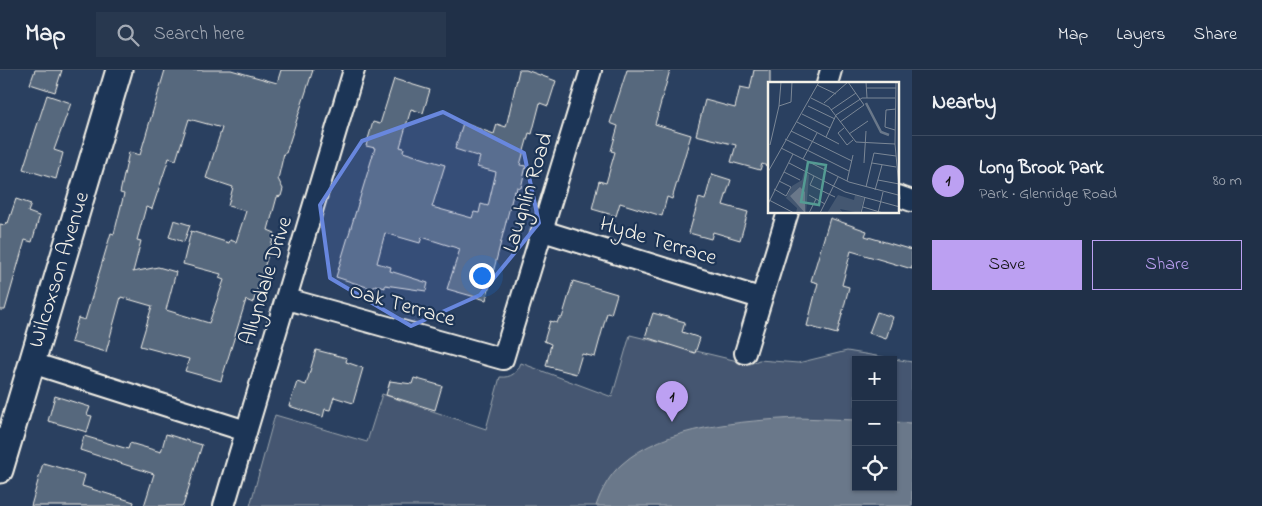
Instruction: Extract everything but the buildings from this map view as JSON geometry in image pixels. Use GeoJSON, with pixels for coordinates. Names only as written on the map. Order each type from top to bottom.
{"type":"FeatureCollection","features":[{"type":"Feature","properties":{"kind":"street","name":"Wilcoxson Avenue"},"geometry":{"type":"LineString","coordinates":[[0,470],[119,70]]}},
{"type":"Feature","properties":{"kind":"street","name":"Allyndale Drive"},"geometry":{"type":"LineString","coordinates":[[224,506],[354,70]]}},
{"type":"Feature","properties":{"kind":"street","name":"Laughlin Road"},"geometry":{"type":"LineString","coordinates":[[503,359],[591,70]]}},
{"type":"Feature","properties":{"kind":"street"},"geometry":{"type":"LineString","coordinates":[[900,197],[912,201]]}},
{"type":"Feature","properties":{"kind":"street"},"geometry":{"type":"LineString","coordinates":[[744,353],[787,214]]}},
{"type":"Feature","properties":{"kind":"street","name":"Hyde Terrace"},"geometry":{"type":"LineString","coordinates":[[543,231],[760,298]]}},
{"type":"Feature","properties":{"kind":"street","name":"Oak Terrace"},"geometry":{"type":"LineString","coordinates":[[287,299],[503,359]]}},
{"type":"Feature","properties":{"kind":"street"},"geometry":{"type":"LineString","coordinates":[[32,363],[246,431]]}},
{"type":"Feature","properties":{"kind":"highlighted area"},"geometry":{"type":"Polygon","coordinates":[[[443,112],[524,153],[539,223],[480,295],[411,326],[330,278],[320,205],[362,141],[443,112]]]}},
{"type":"Feature","properties":{"kind":"shaded area"},"geometry":{"type":"Polygon","coordinates":[[[630,335],[750,364],[759,360],[798,363],[847,351],[877,356],[852,356],[852,491],[897,491],[897,359],[912,362],[912,506],[250,506],[275,415],[367,442],[382,394],[486,429],[500,377],[507,377],[513,374],[518,370],[521,363],[612,397],[630,335]]]}},
{"type":"Feature","properties":{"kind":"shaded area"},"geometry":{"type":"Polygon","coordinates":[[[798,418],[852,420],[852,491],[897,491],[897,422],[912,423],[912,506],[596,506],[606,483],[622,464],[639,451],[659,441],[682,434],[705,428],[753,421],[798,418]]]}},
{"type":"Feature","properties":{"kind":"place","name":"Long Brook Park"},"geometry":{"type":"Point","coordinates":[672,422]}}]}
